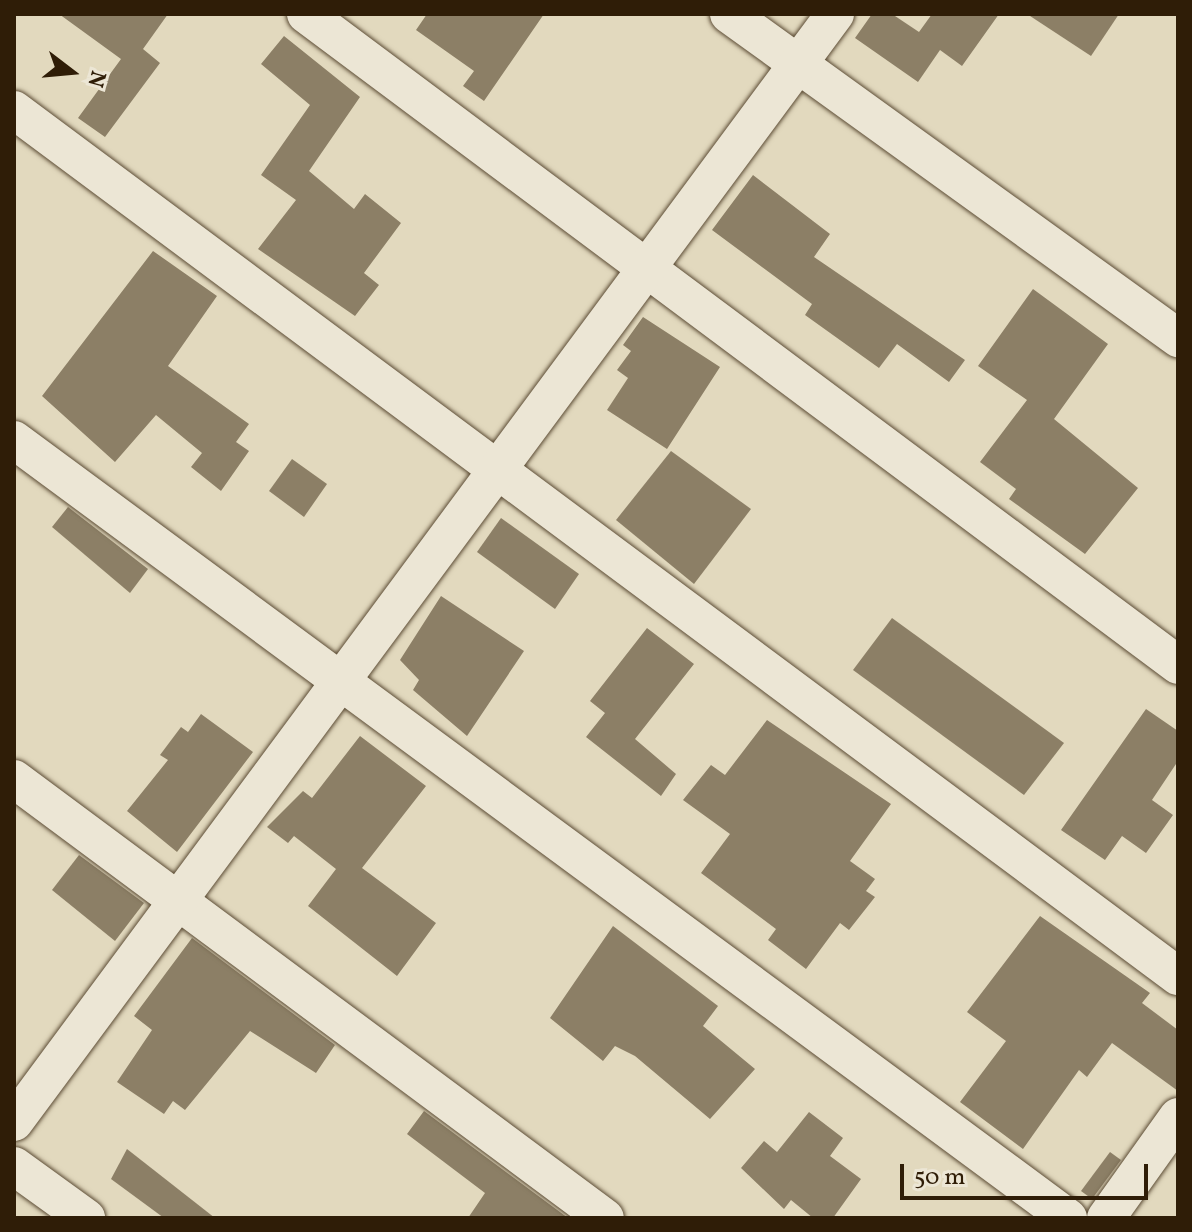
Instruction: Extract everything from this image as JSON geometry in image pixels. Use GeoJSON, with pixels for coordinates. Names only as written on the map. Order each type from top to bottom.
{"type":"FeatureCollection","features":[{"type":"Feature","properties":{"kind":"street"},"geometry":{"type":"LineString","coordinates":[[306,14],[1178,665]]}},
{"type":"Feature","properties":{"kind":"street"},"geometry":{"type":"LineString","coordinates":[[729,14],[1178,338]]}},
{"type":"Feature","properties":{"kind":"street"},"geometry":{"type":"LineString","coordinates":[[14,1122],[649,271],[835,14]]}},
{"type":"Feature","properties":{"kind":"street"},"geometry":{"type":"LineString","coordinates":[[14,110],[1178,976]]}},
{"type":"Feature","properties":{"kind":"street"},"geometry":{"type":"LineString","coordinates":[[14,440],[1068,1218]]}},
{"type":"Feature","properties":{"kind":"street"},"geometry":{"type":"LineString","coordinates":[[14,779],[605,1218]]}},
{"type":"Feature","properties":{"kind":"street"},"geometry":{"type":"LineString","coordinates":[[1106,1218],[1178,1117]]}},
{"type":"Feature","properties":{"kind":"street"},"geometry":{"type":"LineString","coordinates":[[14,1166],[86,1218]]}},
{"type":"Feature","properties":{"kind":"building"},"geometry":{"type":"Polygon","coordinates":[[[59,14],[168,14],[143,49],[160,63],[105,137],[78,118],[121,59],[59,14]]]}},
{"type":"Feature","properties":{"kind":"building"},"geometry":{"type":"Polygon","coordinates":[[[427,14],[544,14],[484,101],[463,86],[474,71],[416,30],[427,14]]]}},
{"type":"Feature","properties":{"kind":"building"},"geometry":{"type":"Polygon","coordinates":[[[872,14],[892,14],[919,32],[932,14],[999,14],[962,66],[940,50],[918,82],[855,38],[872,14]]]}},
{"type":"Feature","properties":{"kind":"building"},"geometry":{"type":"Polygon","coordinates":[[[1027,14],[1119,14],[1091,56],[1027,14]]]}},
{"type":"Feature","properties":{"kind":"building"},"geometry":{"type":"Polygon","coordinates":[[[284,36],[360,97],[309,171],[354,209],[365,194],[401,223],[364,273],[379,285],[355,316],[258,249],[296,200],[261,175],[310,105],[261,64],[284,36]]]}},
{"type":"Feature","properties":{"kind":"building"},"geometry":{"type":"Polygon","coordinates":[[[753,175],[830,234],[814,257],[965,360],[949,382],[897,344],[879,368],[805,315],[812,304],[712,230],[753,175]]]}},
{"type":"Feature","properties":{"kind":"building"},"geometry":{"type":"Polygon","coordinates":[[[153,251],[217,296],[168,366],[249,424],[236,442],[249,451],[221,491],[191,467],[202,453],[156,415],[115,462],[42,396],[153,251]]]}},
{"type":"Feature","properties":{"kind":"building"},"geometry":{"type":"Polygon","coordinates":[[[1033,289],[1108,344],[1054,419],[1138,488],[1085,554],[1009,499],[1016,489],[980,462],[1027,400],[978,366],[1033,289]]]}},
{"type":"Feature","properties":{"kind":"building"},"geometry":{"type":"Polygon","coordinates":[[[643,317],[720,367],[667,449],[607,410],[628,378],[617,370],[631,351],[623,345],[643,317]]]}},
{"type":"Feature","properties":{"kind":"building"},"geometry":{"type":"Polygon","coordinates":[[[671,451],[751,509],[694,584],[616,520],[671,451]]]}},
{"type":"Feature","properties":{"kind":"building"},"geometry":{"type":"Polygon","coordinates":[[[292,459],[327,484],[304,517],[269,491],[292,459]]]}},
{"type":"Feature","properties":{"kind":"building"},"geometry":{"type":"Polygon","coordinates":[[[68,507],[148,569],[130,593],[52,527],[68,507]]]}},
{"type":"Feature","properties":{"kind":"building"},"geometry":{"type":"Polygon","coordinates":[[[501,518],[579,574],[555,609],[477,552],[501,518]]]}},
{"type":"Feature","properties":{"kind":"building"},"geometry":{"type":"Polygon","coordinates":[[[441,596],[524,651],[467,736],[413,690],[419,680],[400,660],[441,596]]]}},
{"type":"Feature","properties":{"kind":"building"},"geometry":{"type":"Polygon","coordinates":[[[892,618],[1064,743],[1024,795],[853,670],[892,618]]]}},
{"type":"Feature","properties":{"kind":"building"},"geometry":{"type":"Polygon","coordinates":[[[647,628],[694,664],[635,739],[676,774],[661,796],[586,737],[605,713],[590,701],[647,628]]]}},
{"type":"Feature","properties":{"kind":"building"},"geometry":{"type":"Polygon","coordinates":[[[1146,709],[1178,731],[1178,761],[1152,800],[1173,815],[1146,853],[1122,836],[1105,860],[1061,830],[1146,709]]]}},
{"type":"Feature","properties":{"kind":"building"},"geometry":{"type":"Polygon","coordinates":[[[201,714],[253,752],[177,852],[127,811],[168,760],[160,755],[181,727],[188,732],[201,714]]]}},
{"type":"Feature","properties":{"kind":"building"},"geometry":{"type":"Polygon","coordinates":[[[767,720],[891,804],[850,861],[875,879],[866,891],[875,897],[849,930],[840,923],[806,969],[768,940],[776,929],[701,873],[730,834],[683,800],[711,765],[725,775],[767,720]]]}},
{"type":"Feature","properties":{"kind":"building"},"geometry":{"type":"Polygon","coordinates":[[[360,736],[426,786],[362,868],[436,923],[397,976],[308,906],[336,869],[294,836],[288,843],[267,827],[303,791],[312,798],[360,736]]]}},
{"type":"Feature","properties":{"kind":"building"},"geometry":{"type":"Polygon","coordinates":[[[79,855],[144,903],[115,941],[52,890],[79,855]]]}},
{"type":"Feature","properties":{"kind":"building"},"geometry":{"type":"Polygon","coordinates":[[[1040,916],[1150,993],[1142,1003],[1178,1030],[1178,1091],[1112,1043],[1087,1077],[1079,1070],[1023,1149],[960,1102],[1006,1041],[967,1012],[1040,916]]]}},
{"type":"Feature","properties":{"kind":"building"},"geometry":{"type":"Polygon","coordinates":[[[613,926],[718,1006],[703,1026],[755,1069],[710,1119],[635,1056],[615,1046],[603,1061],[550,1018],[613,926]]]}},
{"type":"Feature","properties":{"kind":"building"},"geometry":{"type":"Polygon","coordinates":[[[192,938],[335,1045],[316,1073],[250,1031],[185,1110],[173,1101],[164,1114],[117,1082],[152,1030],[134,1016],[192,938]]]}},
{"type":"Feature","properties":{"kind":"building"},"geometry":{"type":"Polygon","coordinates":[[[424,1111],[568,1218],[468,1218],[485,1193],[407,1134],[424,1111]]]}},
{"type":"Feature","properties":{"kind":"building"},"geometry":{"type":"Polygon","coordinates":[[[809,1112],[843,1138],[830,1156],[861,1179],[833,1218],[813,1218],[791,1200],[784,1209],[741,1168],[764,1141],[777,1152],[809,1112]]]}},
{"type":"Feature","properties":{"kind":"building"},"geometry":{"type":"Polygon","coordinates":[[[127,1149],[215,1218],[164,1218],[111,1179],[127,1149]]]}},
{"type":"Feature","properties":{"kind":"building"},"geometry":{"type":"Polygon","coordinates":[[[1110,1152],[1121,1160],[1092,1199],[1081,1191],[1110,1152]]]}}]}
